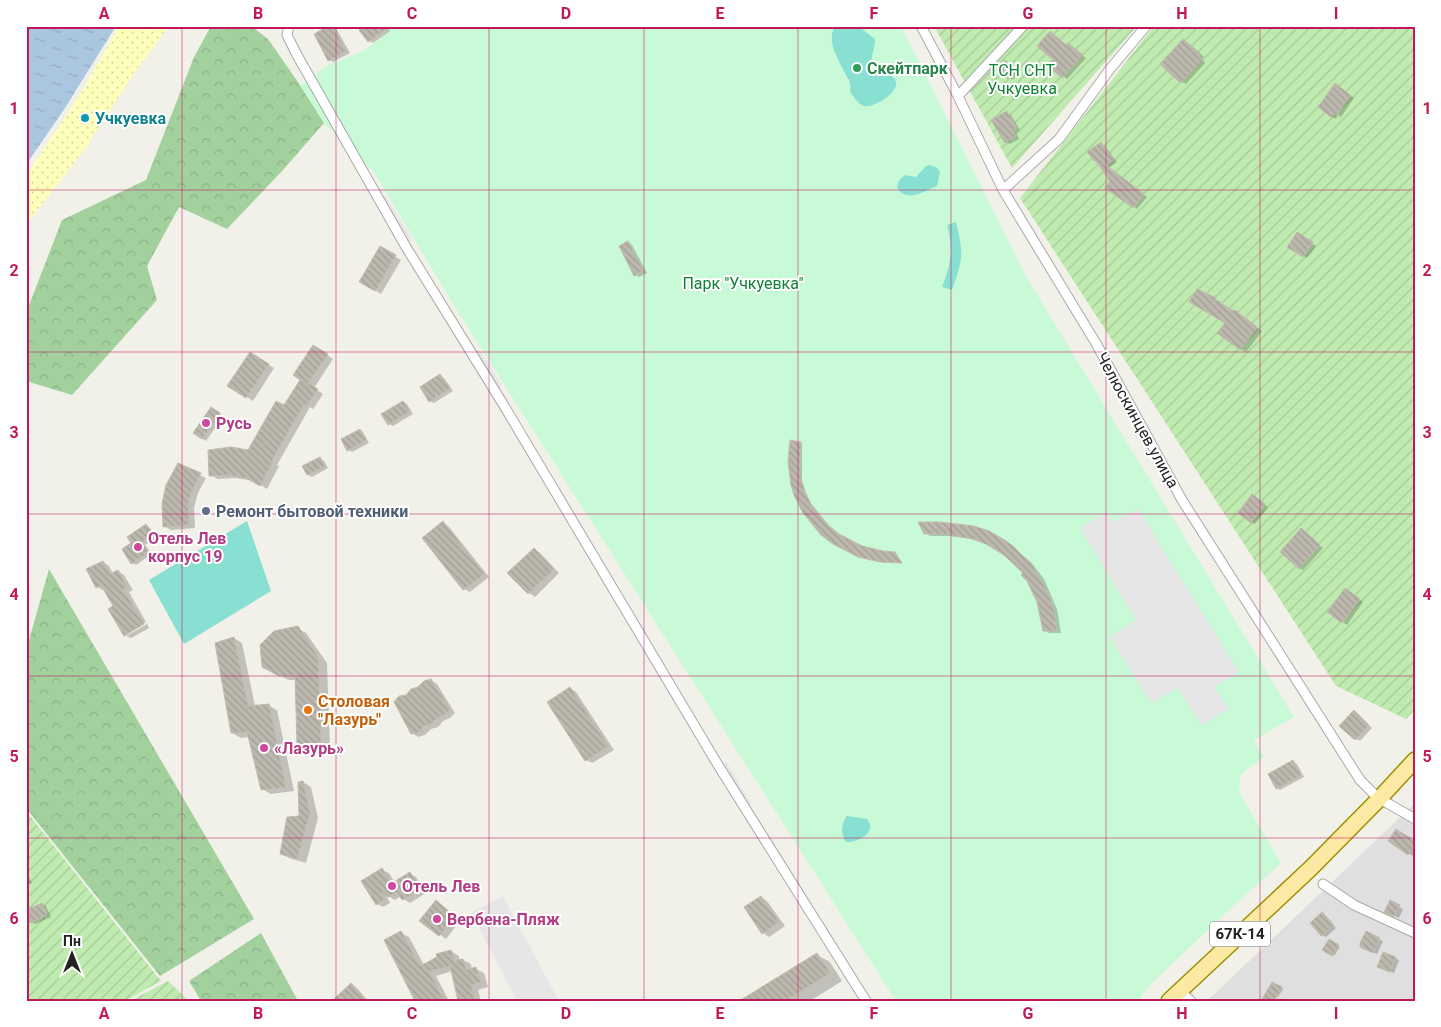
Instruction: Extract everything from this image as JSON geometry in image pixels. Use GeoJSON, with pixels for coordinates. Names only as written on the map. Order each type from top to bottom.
{"type":"FeatureCollection","features":[{"type":"Feature","properties":{"kind":"main road","name":"67К-14"},"geometry":{"type":"LineString","coordinates":[[1174,995],[1312,868],[1379,800],[1415,760]]}},
{"type":"Feature","properties":{"kind":"street"},"geometry":{"type":"LineString","coordinates":[[282,26],[288,31],[297,55],[406,248],[503,404],[716,761],[866,1001]]}},
{"type":"Feature","properties":{"kind":"street","name":"Челюскинцев улица"},"geometry":{"type":"LineString","coordinates":[[921,26],[958,96],[1003,190],[1097,345],[1182,500],[1344,757],[1360,780],[1379,800]]}},
{"type":"Feature","properties":{"kind":"street"},"geometry":{"type":"LineString","coordinates":[[958,96],[1023,26]]}},
{"type":"Feature","properties":{"kind":"street"},"geometry":{"type":"LineString","coordinates":[[1003,190],[1059,139],[1110,69],[1146,26]]}},
{"type":"Feature","properties":{"kind":"street"},"geometry":{"type":"LineString","coordinates":[[1379,800],[1415,819]]}},
{"type":"Feature","properties":{"kind":"street"},"geometry":{"type":"LineString","coordinates":[[1322,884],[1354,906],[1415,933]]}},
{"type":"Feature","properties":{"kind":"street"},"geometry":{"type":"LineString","coordinates":[[1174,995],[1191,1001]]}},
{"type":"Feature","properties":{"kind":"shaded area","name":"Скейтпарк"},"geometry":{"type":"Polygon","coordinates":[[[835,26],[858,26],[875,39],[871,62],[872,71],[892,76],[896,83],[892,93],[887,97],[875,104],[864,106],[850,92],[849,81],[832,44],[835,26]]]}},
{"type":"Feature","properties":{"kind":"shaded area"},"geometry":{"type":"Polygon","coordinates":[[[929,165],[936,167],[940,172],[937,186],[916,195],[905,195],[901,192],[897,187],[899,180],[905,175],[916,177],[929,165]]]}},
{"type":"Feature","properties":{"kind":"shaded area"},"geometry":{"type":"Polygon","coordinates":[[[376,196],[386,196],[412,239],[406,247],[376,196]]]}},
{"type":"Feature","properties":{"kind":"shaded area"},"geometry":{"type":"Polygon","coordinates":[[[956,222],[961,256],[952,290],[942,287],[951,257],[947,225],[956,222]]]}},
{"type":"Feature","properties":{"kind":"shaded area"},"geometry":{"type":"Polygon","coordinates":[[[480,350],[502,385],[497,394],[471,351],[480,350]]]}},
{"type":"Feature","properties":{"kind":"shaded area"},"geometry":{"type":"Polygon","coordinates":[[[1138,509],[1239,672],[1214,687],[1229,709],[1201,725],[1178,688],[1151,703],[1110,637],[1136,620],[1080,528],[1107,512],[1113,522],[1138,509]]]}},
{"type":"Feature","properties":{"kind":"shaded area"},"geometry":{"type":"Polygon","coordinates":[[[247,521],[271,591],[184,644],[149,580],[247,521]]]}},
{"type":"Feature","properties":{"kind":"shaded area"},"geometry":{"type":"Polygon","coordinates":[[[727,763],[751,803],[748,812],[718,765],[727,763]]]}},
{"type":"Feature","properties":{"kind":"shaded area"},"geometry":{"type":"Polygon","coordinates":[[[1415,803],[1415,1001],[1207,1001],[1415,803]]]}},
{"type":"Feature","properties":{"kind":"shaded area"},"geometry":{"type":"Polygon","coordinates":[[[847,816],[867,819],[870,828],[861,839],[846,842],[842,829],[843,822],[847,816]]]}},
{"type":"Feature","properties":{"kind":"shaded area"},"geometry":{"type":"Polygon","coordinates":[[[503,896],[559,1001],[517,1001],[471,913],[503,896]]]}},
{"type":"Feature","properties":{"kind":"green space"},"geometry":{"type":"Polygon","coordinates":[[[211,26],[251,26],[268,39],[324,123],[227,229],[179,207],[147,266],[157,300],[72,395],[26,381],[26,313],[62,220],[146,180],[194,57],[211,26]]]}},
{"type":"Feature","properties":{"kind":"green space","name":"Парк \"Учкуевка\""},"geometry":{"type":"Polygon","coordinates":[[[393,26],[901,26],[1027,278],[1294,717],[1254,740],[1264,757],[1241,774],[1239,792],[1281,863],[1150,985],[1138,1001],[896,1001],[455,307],[374,172],[324,123],[300,85],[330,64],[362,52],[393,26]]]}},
{"type":"Feature","properties":{"kind":"green space","name":"ТСН СНТ Учкуевка"},"geometry":{"type":"Polygon","coordinates":[[[934,26],[1137,26],[1012,168],[934,26]]]}},
{"type":"Feature","properties":{"kind":"green space"},"geometry":{"type":"Polygon","coordinates":[[[1154,26],[1415,26],[1415,710],[1406,719],[1336,686],[1020,198],[1154,26]]]}},
{"type":"Feature","properties":{"kind":"green space"},"geometry":{"type":"Polygon","coordinates":[[[49,569],[254,919],[160,976],[26,808],[26,651],[49,569]]]}},
{"type":"Feature","properties":{"kind":"green space"},"geometry":{"type":"Polygon","coordinates":[[[26,811],[161,981],[125,1001],[26,1001],[26,811]]]}},
{"type":"Feature","properties":{"kind":"green space"},"geometry":{"type":"Polygon","coordinates":[[[261,933],[298,1001],[201,1001],[189,981],[261,933]]]}},
{"type":"Feature","properties":{"kind":"green space"},"geometry":{"type":"Polygon","coordinates":[[[168,981],[189,1001],[130,1001],[168,981]]]}},
{"type":"Feature","properties":{"kind":"sand","name":"Учкуевка"},"geometry":{"type":"Polygon","coordinates":[[[119,26],[169,26],[133,75],[85,149],[26,225],[26,176],[84,88],[119,26]]]}},
{"type":"Feature","properties":{"kind":"water"},"geometry":{"type":"Polygon","coordinates":[[[26,26],[116,26],[65,108],[26,165],[26,26]]]}},
{"type":"Feature","properties":{"kind":"building"},"geometry":{"type":"Polygon","coordinates":[[[328,26],[333,26],[346,51],[328,61],[314,34],[328,26]]]}},
{"type":"Feature","properties":{"kind":"building"},"geometry":{"type":"Polygon","coordinates":[[[364,26],[390,26],[368,42],[359,30],[364,26]]]}},
{"type":"Feature","properties":{"kind":"building"},"geometry":{"type":"Polygon","coordinates":[[[1050,31],[1066,45],[1068,43],[1083,55],[1062,78],[1048,66],[1053,60],[1037,46],[1050,31]]]}},
{"type":"Feature","properties":{"kind":"building"},"geometry":{"type":"Polygon","coordinates":[[[1183,39],[1201,54],[1199,56],[1202,60],[1182,82],[1179,82],[1160,64],[1183,39]]]}},
{"type":"Feature","properties":{"kind":"building"},"geometry":{"type":"Polygon","coordinates":[[[1005,60],[1016,70],[1008,79],[997,70],[1005,60]]]}},
{"type":"Feature","properties":{"kind":"building"},"geometry":{"type":"Polygon","coordinates":[[[1335,83],[1350,95],[1337,115],[1334,113],[1332,118],[1318,107],[1335,83]]]}},
{"type":"Feature","properties":{"kind":"building"},"geometry":{"type":"Polygon","coordinates":[[[1007,111],[1017,128],[1012,131],[1016,136],[1005,143],[991,120],[1007,111]]]}},
{"type":"Feature","properties":{"kind":"building"},"geometry":{"type":"Polygon","coordinates":[[[1101,142],[1114,160],[1106,165],[1144,194],[1133,208],[1105,188],[1110,181],[1087,152],[1101,142]]]}},
{"type":"Feature","properties":{"kind":"building"},"geometry":{"type":"Polygon","coordinates":[[[1297,232],[1313,242],[1303,257],[1287,247],[1297,232]]]}},
{"type":"Feature","properties":{"kind":"building"},"geometry":{"type":"Polygon","coordinates":[[[628,241],[644,271],[634,276],[619,246],[628,241]]]}},
{"type":"Feature","properties":{"kind":"building"},"geometry":{"type":"Polygon","coordinates":[[[380,246],[396,255],[375,291],[359,282],[380,246]]]}},
{"type":"Feature","properties":{"kind":"building"},"geometry":{"type":"Polygon","coordinates":[[[1197,289],[1235,310],[1257,327],[1240,350],[1217,333],[1225,323],[1189,302],[1197,289]]]}},
{"type":"Feature","properties":{"kind":"building"},"geometry":{"type":"Polygon","coordinates":[[[313,345],[328,354],[308,383],[318,389],[306,406],[304,404],[272,460],[260,486],[246,478],[229,475],[209,476],[208,450],[231,447],[248,450],[276,401],[284,405],[300,380],[293,375],[313,345]]]}},
{"type":"Feature","properties":{"kind":"building"},"geometry":{"type":"Polygon","coordinates":[[[250,352],[269,364],[246,398],[227,386],[250,352]]]}},
{"type":"Feature","properties":{"kind":"building"},"geometry":{"type":"Polygon","coordinates":[[[440,374],[450,388],[429,402],[420,387],[440,374]]]}},
{"type":"Feature","properties":{"kind":"building"},"geometry":{"type":"Polygon","coordinates":[[[403,401],[410,411],[388,425],[381,414],[403,401]]]}},
{"type":"Feature","properties":{"kind":"building","name":"Русь"},"geometry":{"type":"Polygon","coordinates":[[[211,407],[220,413],[202,439],[193,433],[211,407]]]}},
{"type":"Feature","properties":{"kind":"building"},"geometry":{"type":"Polygon","coordinates":[[[360,429],[366,440],[347,451],[341,439],[360,429]]]}},
{"type":"Feature","properties":{"kind":"building"},"geometry":{"type":"Polygon","coordinates":[[[790,440],[801,442],[801,479],[805,492],[811,504],[829,526],[839,534],[862,546],[895,552],[902,563],[880,562],[858,557],[833,544],[821,535],[803,513],[794,495],[788,461],[790,440]]]}},
{"type":"Feature","properties":{"kind":"building"},"geometry":{"type":"Polygon","coordinates":[[[320,457],[325,466],[307,475],[302,466],[320,457]]]}},
{"type":"Feature","properties":{"kind":"building"},"geometry":{"type":"Polygon","coordinates":[[[178,463],[201,473],[192,490],[188,504],[189,525],[163,527],[162,504],[166,485],[178,463]]]}},
{"type":"Feature","properties":{"kind":"building"},"geometry":{"type":"Polygon","coordinates":[[[1252,494],[1265,504],[1251,523],[1238,513],[1252,494]]]}},
{"type":"Feature","properties":{"kind":"building"},"geometry":{"type":"Polygon","coordinates":[[[443,521],[484,574],[463,590],[422,538],[443,521]]]}},
{"type":"Feature","properties":{"kind":"building"},"geometry":{"type":"Polygon","coordinates":[[[918,522],[940,522],[974,526],[989,531],[1013,546],[1033,566],[1045,586],[1053,606],[1057,631],[1043,631],[1037,602],[1027,581],[1021,575],[1023,573],[1004,555],[986,544],[973,539],[944,534],[924,534],[918,522]]]}},
{"type":"Feature","properties":{"kind":"building"},"geometry":{"type":"Polygon","coordinates":[[[146,524],[154,535],[142,542],[149,552],[131,564],[122,549],[131,543],[127,537],[146,524]]]}},
{"type":"Feature","properties":{"kind":"building"},"geometry":{"type":"Polygon","coordinates":[[[1301,528],[1320,545],[1299,569],[1280,552],[1301,528]]]}},
{"type":"Feature","properties":{"kind":"building"},"geometry":{"type":"Polygon","coordinates":[[[534,548],[554,569],[528,594],[507,573],[534,548]]]}},
{"type":"Feature","properties":{"kind":"building"},"geometry":{"type":"Polygon","coordinates":[[[103,561],[110,574],[118,570],[127,587],[123,589],[144,624],[124,636],[108,609],[113,606],[101,585],[96,588],[86,569],[103,561]]]}},
{"type":"Feature","properties":{"kind":"building"},"geometry":{"type":"Polygon","coordinates":[[[1345,588],[1360,599],[1342,623],[1327,612],[1345,588]]]}},
{"type":"Feature","properties":{"kind":"building","name":"Столовая \"Лазурь\""},"geometry":{"type":"Polygon","coordinates":[[[298,626],[318,657],[321,744],[297,745],[295,676],[279,676],[262,667],[260,645],[274,631],[298,626]]]}},
{"type":"Feature","properties":{"kind":"building","name":"«Лазурь»"},"geometry":{"type":"Polygon","coordinates":[[[234,637],[248,706],[269,704],[286,787],[261,790],[247,732],[231,733],[215,643],[234,637]]]}},
{"type":"Feature","properties":{"kind":"building"},"geometry":{"type":"Polygon","coordinates":[[[431,679],[450,709],[431,724],[424,726],[419,732],[411,734],[394,702],[399,696],[406,695],[411,689],[431,679]]]}},
{"type":"Feature","properties":{"kind":"building"},"geometry":{"type":"Polygon","coordinates":[[[570,687],[608,746],[585,761],[547,702],[570,687]]]}},
{"type":"Feature","properties":{"kind":"building"},"geometry":{"type":"Polygon","coordinates":[[[1354,710],[1369,725],[1355,740],[1339,726],[1354,710]]]}},
{"type":"Feature","properties":{"kind":"building"},"geometry":{"type":"Polygon","coordinates":[[[1293,760],[1301,775],[1276,789],[1268,774],[1293,760]]]}},
{"type":"Feature","properties":{"kind":"building"},"geometry":{"type":"Polygon","coordinates":[[[303,781],[310,813],[297,859],[280,854],[287,817],[299,816],[298,782],[303,781]]]}},
{"type":"Feature","properties":{"kind":"building"},"geometry":{"type":"Polygon","coordinates":[[[1396,829],[1415,841],[1415,846],[1408,855],[1388,841],[1396,829]]]}},
{"type":"Feature","properties":{"kind":"building","name":"Отель Лев"},"geometry":{"type":"Polygon","coordinates":[[[382,868],[392,883],[410,872],[421,889],[402,900],[397,892],[388,897],[381,892],[385,899],[376,905],[361,881],[382,868]]]}},
{"type":"Feature","properties":{"kind":"building"},"geometry":{"type":"Polygon","coordinates":[[[761,896],[779,922],[762,934],[744,907],[761,896]]]}},
{"type":"Feature","properties":{"kind":"building","name":"Вербена-Пляж"},"geometry":{"type":"Polygon","coordinates":[[[436,900],[455,917],[439,936],[419,921],[436,900]]]}},
{"type":"Feature","properties":{"kind":"building"},"geometry":{"type":"Polygon","coordinates":[[[1390,900],[1400,905],[1394,917],[1384,912],[1390,900]]]}},
{"type":"Feature","properties":{"kind":"building"},"geometry":{"type":"Polygon","coordinates":[[[42,903],[47,915],[30,923],[26,910],[42,903]]]}},
{"type":"Feature","properties":{"kind":"building"},"geometry":{"type":"Polygon","coordinates":[[[1322,912],[1334,925],[1321,936],[1310,923],[1322,912]]]}},
{"type":"Feature","properties":{"kind":"building"},"geometry":{"type":"Polygon","coordinates":[[[401,931],[420,966],[437,957],[436,954],[451,950],[454,961],[463,959],[466,970],[476,967],[481,982],[471,985],[475,1001],[458,1001],[450,966],[429,971],[444,1001],[415,1001],[384,940],[401,931]]]}},
{"type":"Feature","properties":{"kind":"building"},"geometry":{"type":"Polygon","coordinates":[[[1366,931],[1380,938],[1373,953],[1360,947],[1366,931]]]}},
{"type":"Feature","properties":{"kind":"building"},"geometry":{"type":"Polygon","coordinates":[[[1329,939],[1339,945],[1332,956],[1322,950],[1329,939]]]}},
{"type":"Feature","properties":{"kind":"building"},"geometry":{"type":"Polygon","coordinates":[[[1383,952],[1396,957],[1390,972],[1377,967],[1383,952]]]}},
{"type":"Feature","properties":{"kind":"building"},"geometry":{"type":"Polygon","coordinates":[[[817,953],[830,973],[785,1001],[739,1001],[817,953]]]}},
{"type":"Feature","properties":{"kind":"building"},"geometry":{"type":"Polygon","coordinates":[[[1272,982],[1282,987],[1274,1001],[1261,1001],[1272,982]]]}},
{"type":"Feature","properties":{"kind":"building"},"geometry":{"type":"Polygon","coordinates":[[[351,983],[367,1001],[332,1001],[351,983]]]}},
{"type":"Feature","properties":{"kind":"place","name":"Скейтпарк"},"geometry":{"type":"Point","coordinates":[857,68]}},
{"type":"Feature","properties":{"kind":"place","name":"Учкуевка"},"geometry":{"type":"Point","coordinates":[85,118]}},
{"type":"Feature","properties":{"kind":"place","name":"Русь"},"geometry":{"type":"Point","coordinates":[206,423]}},
{"type":"Feature","properties":{"kind":"place","name":"Ремонт бытовой техники"},"geometry":{"type":"Point","coordinates":[206,511]}},
{"type":"Feature","properties":{"kind":"place","name":"Отель Лев корпус 19"},"geometry":{"type":"Point","coordinates":[138,547]}},
{"type":"Feature","properties":{"kind":"place","name":"Столовая \"Лазурь\""},"geometry":{"type":"Point","coordinates":[308,710]}},
{"type":"Feature","properties":{"kind":"place","name":"«Лазурь»"},"geometry":{"type":"Point","coordinates":[264,748]}},
{"type":"Feature","properties":{"kind":"place","name":"Отель Лев"},"geometry":{"type":"Point","coordinates":[392,886]}},
{"type":"Feature","properties":{"kind":"place","name":"Вербена-Пляж"},"geometry":{"type":"Point","coordinates":[437,919]}}]}
